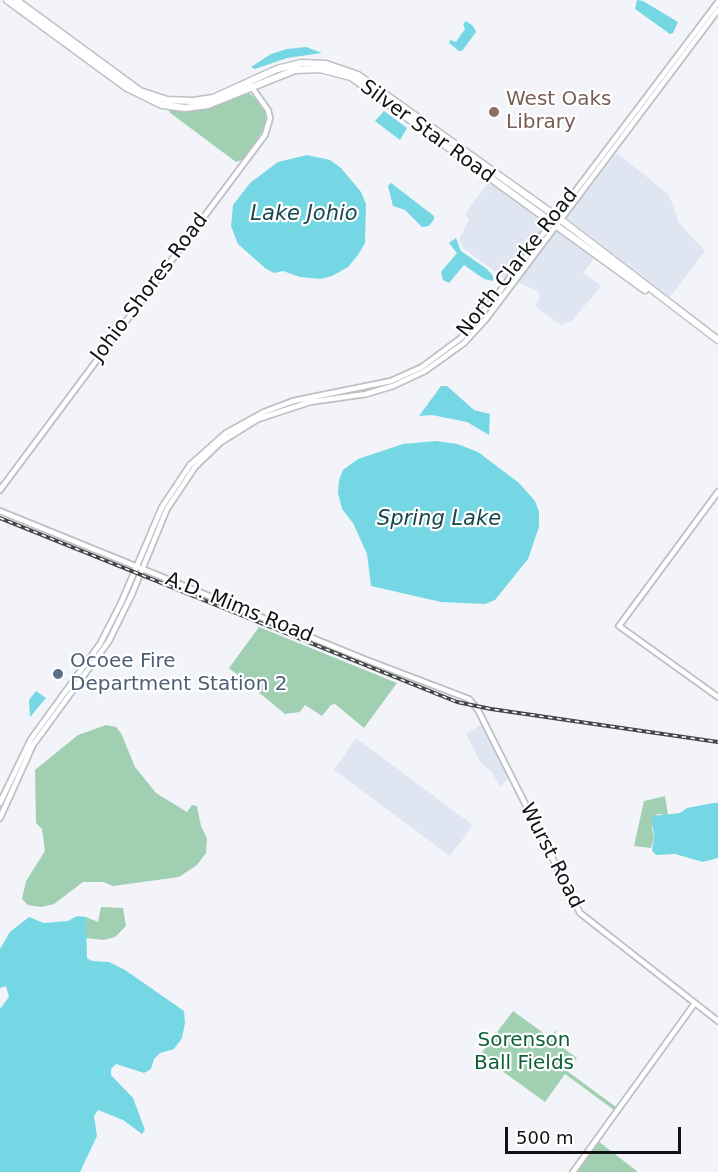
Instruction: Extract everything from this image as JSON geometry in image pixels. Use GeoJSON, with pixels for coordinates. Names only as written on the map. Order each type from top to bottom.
{"type":"FeatureCollection","features":[{"type":"Feature","properties":{"kind":"main road"},"geometry":{"type":"LineString","coordinates":[[9,0],[31,14]]}},
{"type":"Feature","properties":{"kind":"main road","name":"Silver Star Road"},"geometry":{"type":"LineString","coordinates":[[16,0],[125,87],[162,105],[184,108],[208,105],[288,66],[326,64],[358,75],[453,150],[556,221],[588,249],[610,262],[718,340]]}},
{"type":"Feature","properties":{"kind":"main road","name":"Silver Star Road"},"geometry":{"type":"LineString","coordinates":[[31,14],[62,33],[140,91],[160,98],[178,101],[204,100],[282,73],[307,68],[333,71],[351,77],[384,96],[411,116],[413,114],[671,306]]}},
{"type":"Feature","properties":{"kind":"main road"},"geometry":{"type":"LineString","coordinates":[[453,150],[492,172]]}},
{"type":"Feature","properties":{"kind":"street"},"geometry":{"type":"LineString","coordinates":[[666,75],[718,2]]}},
{"type":"Feature","properties":{"kind":"street"},"geometry":{"type":"LineString","coordinates":[[666,75],[718,10]]}},
{"type":"Feature","properties":{"kind":"street","name":"North Clarke Road"},"geometry":{"type":"LineString","coordinates":[[39,731],[109,641],[143,569],[160,522],[174,495],[195,467],[221,442],[244,427],[276,412],[310,402],[380,390],[409,379],[440,362],[464,343],[486,319],[592,172],[666,75]]}},
{"type":"Feature","properties":{"kind":"street","name":"Johio Shores Road"},"geometry":{"type":"LineString","coordinates":[[0,490],[265,135],[270,118],[268,110],[250,85]]}},
{"type":"Feature","properties":{"kind":"street","name":"North Clarke Road"},"geometry":{"type":"LineString","coordinates":[[39,731],[100,644],[168,496],[190,465],[212,444],[251,418],[279,406],[379,385],[405,375],[438,357],[469,330],[556,221]]}},
{"type":"Feature","properties":{"kind":"street"},"geometry":{"type":"LineString","coordinates":[[718,492],[619,626],[718,697]]}},
{"type":"Feature","properties":{"kind":"street","name":"A.D. Mims Road"},"geometry":{"type":"LineString","coordinates":[[0,511],[364,659],[466,697],[476,706]]}},
{"type":"Feature","properties":{"kind":"street","name":"Wurst Road"},"geometry":{"type":"LineString","coordinates":[[476,706],[580,913],[718,1021]]}},
{"type":"Feature","properties":{"kind":"street"},"geometry":{"type":"LineString","coordinates":[[0,803],[15,767],[39,731]]}},
{"type":"Feature","properties":{"kind":"street"},"geometry":{"type":"LineString","coordinates":[[0,818],[14,782],[39,731]]}},
{"type":"Feature","properties":{"kind":"street"},"geometry":{"type":"LineString","coordinates":[[573,1172],[695,1003]]}},
{"type":"Feature","properties":{"kind":"shaded area"},"geometry":{"type":"Polygon","coordinates":[[[617,153],[669,195],[679,223],[705,251],[670,297],[568,219],[567,216],[617,153]]]}},
{"type":"Feature","properties":{"kind":"shaded area"},"geometry":{"type":"Polygon","coordinates":[[[490,180],[545,222],[544,230],[507,280],[463,248],[459,239],[469,220],[465,214],[490,180]]]}},
{"type":"Feature","properties":{"kind":"shaded area"},"geometry":{"type":"Polygon","coordinates":[[[557,230],[595,257],[583,273],[601,286],[573,320],[561,325],[535,306],[540,297],[539,292],[518,282],[557,230]]]}},
{"type":"Feature","properties":{"kind":"shaded area"},"geometry":{"type":"Polygon","coordinates":[[[482,724],[508,778],[501,787],[490,770],[481,763],[466,734],[482,724]]]}},
{"type":"Feature","properties":{"kind":"shaded area"},"geometry":{"type":"Polygon","coordinates":[[[356,738],[473,825],[450,856],[334,770],[356,738]]]}},
{"type":"Feature","properties":{"kind":"green space"},"geometry":{"type":"Polygon","coordinates":[[[249,93],[259,101],[266,112],[265,127],[244,159],[236,162],[169,112],[170,110],[204,110],[249,93]]]}},
{"type":"Feature","properties":{"kind":"green space"},"geometry":{"type":"Polygon","coordinates":[[[259,627],[397,683],[364,728],[335,704],[331,705],[322,716],[305,705],[300,712],[285,714],[229,668],[259,627]]]}},
{"type":"Feature","properties":{"kind":"green space"},"geometry":{"type":"Polygon","coordinates":[[[106,725],[116,727],[121,733],[135,767],[156,793],[187,812],[192,805],[197,806],[201,826],[207,838],[206,853],[197,865],[179,877],[113,886],[103,882],[83,882],[54,904],[41,907],[28,905],[22,899],[26,881],[45,851],[42,829],[36,823],[35,770],[78,735],[106,725]]]}},
{"type":"Feature","properties":{"kind":"green space"},"geometry":{"type":"Polygon","coordinates":[[[665,796],[668,815],[657,814],[652,829],[654,838],[651,848],[634,846],[644,801],[665,796]]]}},
{"type":"Feature","properties":{"kind":"green space"},"geometry":{"type":"Polygon","coordinates":[[[101,907],[123,908],[126,926],[115,937],[104,940],[86,938],[86,917],[98,922],[101,907]]]}},
{"type":"Feature","properties":{"kind":"green space","name":"Sorenson Ball Fields"},"geometry":{"type":"Polygon","coordinates":[[[513,1011],[549,1037],[558,1029],[551,1039],[577,1058],[567,1071],[616,1107],[614,1110],[565,1074],[545,1102],[480,1055],[513,1011]]]}},
{"type":"Feature","properties":{"kind":"green space"},"geometry":{"type":"Polygon","coordinates":[[[598,1141],[638,1172],[576,1172],[598,1141]]]}},
{"type":"Feature","properties":{"kind":"water"},"geometry":{"type":"Polygon","coordinates":[[[637,0],[643,1],[678,22],[673,33],[670,34],[635,9],[637,0]]]}},
{"type":"Feature","properties":{"kind":"water"},"geometry":{"type":"Polygon","coordinates":[[[466,21],[473,26],[476,32],[462,51],[459,51],[449,43],[450,40],[456,42],[465,29],[463,24],[466,21]]]}},
{"type":"Feature","properties":{"kind":"water"},"geometry":{"type":"Polygon","coordinates":[[[306,47],[322,53],[287,58],[255,69],[251,67],[271,54],[306,47]]]}},
{"type":"Feature","properties":{"kind":"water"},"geometry":{"type":"Polygon","coordinates":[[[384,111],[407,128],[400,140],[375,121],[384,111]]]}},
{"type":"Feature","properties":{"kind":"water","name":"Lake Johio"},"geometry":{"type":"Polygon","coordinates":[[[307,155],[330,160],[341,168],[361,192],[366,204],[365,243],[358,255],[348,267],[332,276],[320,279],[300,277],[283,271],[274,273],[265,268],[238,244],[231,226],[233,205],[250,183],[278,162],[307,155]]]}},
{"type":"Feature","properties":{"kind":"water"},"geometry":{"type":"Polygon","coordinates":[[[391,183],[434,216],[429,226],[422,227],[405,210],[393,206],[388,186],[391,183]]]}},
{"type":"Feature","properties":{"kind":"water"},"geometry":{"type":"Polygon","coordinates":[[[456,238],[461,251],[487,269],[493,276],[493,281],[484,279],[464,265],[449,283],[443,280],[441,272],[457,253],[449,243],[456,238]]]}},
{"type":"Feature","properties":{"kind":"water"},"geometry":{"type":"Polygon","coordinates":[[[441,386],[447,386],[474,410],[490,414],[489,435],[467,422],[432,415],[419,416],[441,386]]]}},
{"type":"Feature","properties":{"kind":"water","name":"Spring Lake"},"geometry":{"type":"Polygon","coordinates":[[[436,441],[457,444],[478,452],[519,483],[535,501],[539,512],[539,527],[528,559],[495,600],[485,604],[441,602],[371,586],[367,554],[353,523],[342,509],[338,493],[339,480],[343,470],[358,459],[403,444],[436,441]]]}},
{"type":"Feature","properties":{"kind":"water"},"geometry":{"type":"Polygon","coordinates":[[[36,691],[46,698],[30,717],[29,700],[36,691]]]}},
{"type":"Feature","properties":{"kind":"water"},"geometry":{"type":"Polygon","coordinates":[[[718,803],[718,858],[703,862],[675,854],[656,855],[652,851],[654,838],[652,816],[680,813],[687,808],[718,803]]]}},
{"type":"Feature","properties":{"kind":"water"},"geometry":{"type":"Polygon","coordinates":[[[77,916],[86,917],[87,958],[92,961],[109,962],[125,970],[184,1011],[185,1023],[182,1038],[174,1049],[160,1053],[154,1059],[151,1069],[144,1073],[116,1064],[111,1069],[111,1075],[133,1098],[145,1130],[142,1134],[123,1120],[98,1110],[94,1116],[97,1136],[80,1172],[0,1172],[0,1009],[9,997],[6,986],[0,988],[0,949],[10,932],[29,917],[44,923],[68,921],[77,916]]]}},
{"type":"Feature","properties":{"kind":"railway"},"geometry":{"type":"LineString","coordinates":[[0,518],[457,702],[718,742]]}},
{"type":"Feature","properties":{"kind":"place","name":"West Oaks Library"},"geometry":{"type":"Point","coordinates":[494,112]}},
{"type":"Feature","properties":{"kind":"place","name":"Ocoee Fire Department Station 2"},"geometry":{"type":"Point","coordinates":[58,674]}}]}
